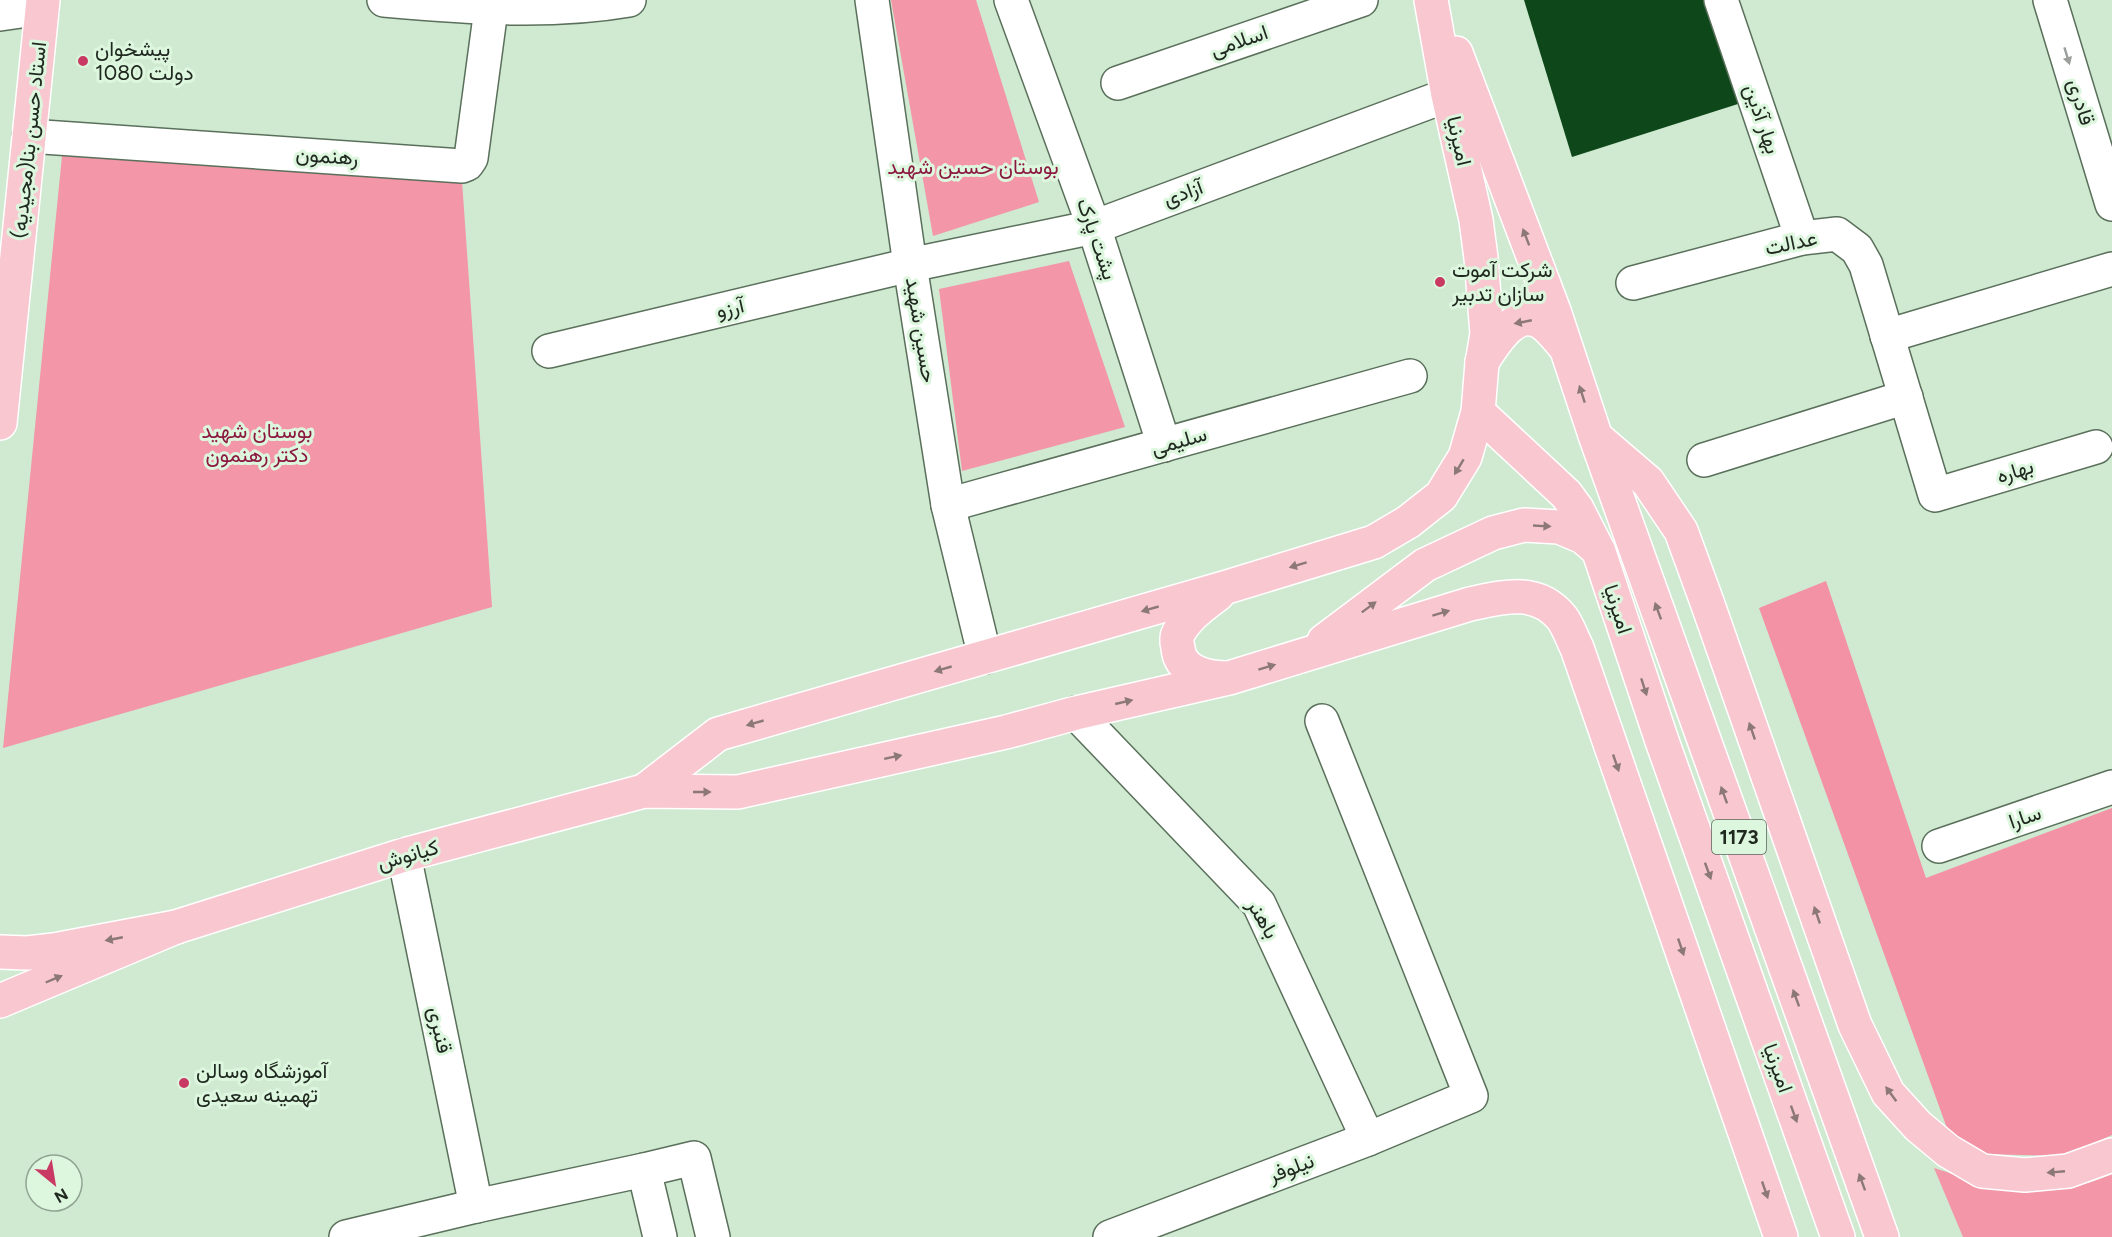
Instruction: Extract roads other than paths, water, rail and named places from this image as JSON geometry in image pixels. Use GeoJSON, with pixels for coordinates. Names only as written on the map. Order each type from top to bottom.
{"type":"FeatureCollection","features":[{"type":"Feature","properties":{"kind":"main road","name":"امیرنیا"},"geometry":{"type":"LineString","coordinates":[[1434,0],[1448,95],[1476,220],[1481,258],[1486,334],[1478,412],[1566,494],[1577,509],[1599,552],[1662,741],[1838,1237]]}},
{"type":"Feature","properties":{"kind":"main road","name":"امیرنیا"},"geometry":{"type":"LineString","coordinates":[[1434,0],[1568,351],[1596,438],[1882,1237]]}},
{"type":"Feature","properties":{"kind":"main road","name":"استاد حسن بنا(مجیدیه)"},"geometry":{"type":"LineString","coordinates":[[0,423],[43,4]]}},
{"type":"Feature","properties":{"kind":"main road"},"geometry":{"type":"LineString","coordinates":[[1482,363],[1498,338],[1511,325],[1525,319],[1539,321],[1568,351]]}},
{"type":"Feature","properties":{"kind":"main road"},"geometry":{"type":"LineString","coordinates":[[644,792],[718,734],[1227,587],[1374,542],[1408,522],[1441,496],[1465,457],[1478,412]]}},
{"type":"Feature","properties":{"kind":"main road"},"geometry":{"type":"LineString","coordinates":[[1596,438],[1648,482],[1681,531],[1855,1025],[1888,1093],[1918,1126],[1948,1151],[1982,1170],[2025,1175],[2068,1171],[2112,1155]]}},
{"type":"Feature","properties":{"kind":"main road"},"geometry":{"type":"LineString","coordinates":[[1305,655],[1425,565],[1493,533],[1524,525],[1559,527],[1583,537],[1599,552]]}},
{"type":"Feature","properties":{"kind":"main road"},"geometry":{"type":"LineString","coordinates":[[1227,587],[1190,617],[1177,636],[1178,654],[1186,667],[1204,676],[1229,678]]}},
{"type":"Feature","properties":{"kind":"main road"},"geometry":{"type":"LineString","coordinates":[[644,792],[738,792],[1006,732],[1076,713],[1229,678],[1470,604],[1508,596],[1540,600],[1562,618],[1577,648],[1781,1237]]}},
{"type":"Feature","properties":{"kind":"main road","name":"کیانوش"},"geometry":{"type":"LineString","coordinates":[[0,1001],[176,927],[404,855],[644,792]]}},
{"type":"Feature","properties":{"kind":"main road","name":"کیانوش"},"geometry":{"type":"LineString","coordinates":[[0,952],[27,953],[54,950],[176,927]]}},
{"type":"Feature","properties":{"kind":"street"},"geometry":{"type":"LineString","coordinates":[[384,0],[491,9],[594,6],[629,0]]}},
{"type":"Feature","properties":{"kind":"street","name":"حسین شهید"},"geometry":{"type":"LineString","coordinates":[[872,0],[948,506],[985,657]]}},
{"type":"Feature","properties":{"kind":"street","name":"پشت پارک"},"geometry":{"type":"LineString","coordinates":[[1011,0],[1094,227],[1164,445]]}},
{"type":"Feature","properties":{"kind":"street","name":"اسلامی"},"geometry":{"type":"LineString","coordinates":[[1118,83],[1361,0]]}},
{"type":"Feature","properties":{"kind":"street","name":"بهار آذین"},"geometry":{"type":"LineString","coordinates":[[1721,0],[1802,238]]}},
{"type":"Feature","properties":{"kind":"street","name":"قادری"},"geometry":{"type":"LineString","coordinates":[[2050,0],[2112,204]]}},
{"type":"Feature","properties":{"kind":"street"},"geometry":{"type":"LineString","coordinates":[[0,14],[43,4]]}},
{"type":"Feature","properties":{"kind":"street","name":"رهنمون"},"geometry":{"type":"LineString","coordinates":[[29,136],[462,166],[467,164],[471,158],[491,9]]}},
{"type":"Feature","properties":{"kind":"street","name":"آزادی"},"geometry":{"type":"LineString","coordinates":[[910,265],[1094,227],[1448,95]]}},
{"type":"Feature","properties":{"kind":"street","name":"عدالت"},"geometry":{"type":"LineString","coordinates":[[1633,283],[1802,238],[1837,234],[1857,249],[1866,265],[1935,495]]}},
{"type":"Feature","properties":{"kind":"street","name":"آرزو"},"geometry":{"type":"LineString","coordinates":[[549,351],[910,265]]}},
{"type":"Feature","properties":{"kind":"street"},"geometry":{"type":"LineString","coordinates":[[1887,336],[2112,268]]}},
{"type":"Feature","properties":{"kind":"street","name":"سلیمی"},"geometry":{"type":"LineString","coordinates":[[948,506],[1410,376]]}},
{"type":"Feature","properties":{"kind":"street"},"geometry":{"type":"LineString","coordinates":[[1704,460],[1906,397]]}},
{"type":"Feature","properties":{"kind":"street","name":"بهاره"},"geometry":{"type":"LineString","coordinates":[[1935,495],[2096,447]]}},
{"type":"Feature","properties":{"kind":"street","name":"باهنر"},"geometry":{"type":"LineString","coordinates":[[1076,713],[1259,904],[1368,1138]]}},
{"type":"Feature","properties":{"kind":"street","name":"نیلوفر"},"geometry":{"type":"LineString","coordinates":[[1110,1237],[1471,1096],[1322,721]]}},
{"type":"Feature","properties":{"kind":"street","name":"سارا"},"geometry":{"type":"LineString","coordinates":[[1939,846],[2112,787]]}},
{"type":"Feature","properties":{"kind":"street","name":"قنبری"},"geometry":{"type":"LineString","coordinates":[[404,855],[476,1206]]}},
{"type":"Feature","properties":{"kind":"street"},"geometry":{"type":"LineString","coordinates":[[346,1237],[434,1228],[476,1206],[694,1158],[713,1237]]}},
{"type":"Feature","properties":{"kind":"street"},"geometry":{"type":"LineString","coordinates":[[644,1170],[660,1237]]}},
{"type":"Feature","properties":{"kind":"place","name":"پیشخوان دولت 1080"},"geometry":{"type":"Point","coordinates":[83,61]}},
{"type":"Feature","properties":{"kind":"place","name":"شرکت آموت سازان تدبیر"},"geometry":{"type":"Point","coordinates":[1440,282]}},
{"type":"Feature","properties":{"kind":"place","name":"آموزشگاه وسالن تهمینه سعیدی"},"geometry":{"type":"Point","coordinates":[184,1083]}},
{"type":"Feature","properties":{"kind":"park label","name":"بوستان حسین شهید"},"geometry":{"type":"Point","coordinates":[973,167]}},
{"type":"Feature","properties":{"kind":"park label","name":"بوستان شهید دکتر رهنمون"},"geometry":{"type":"Point","coordinates":[257,443]}}]}
